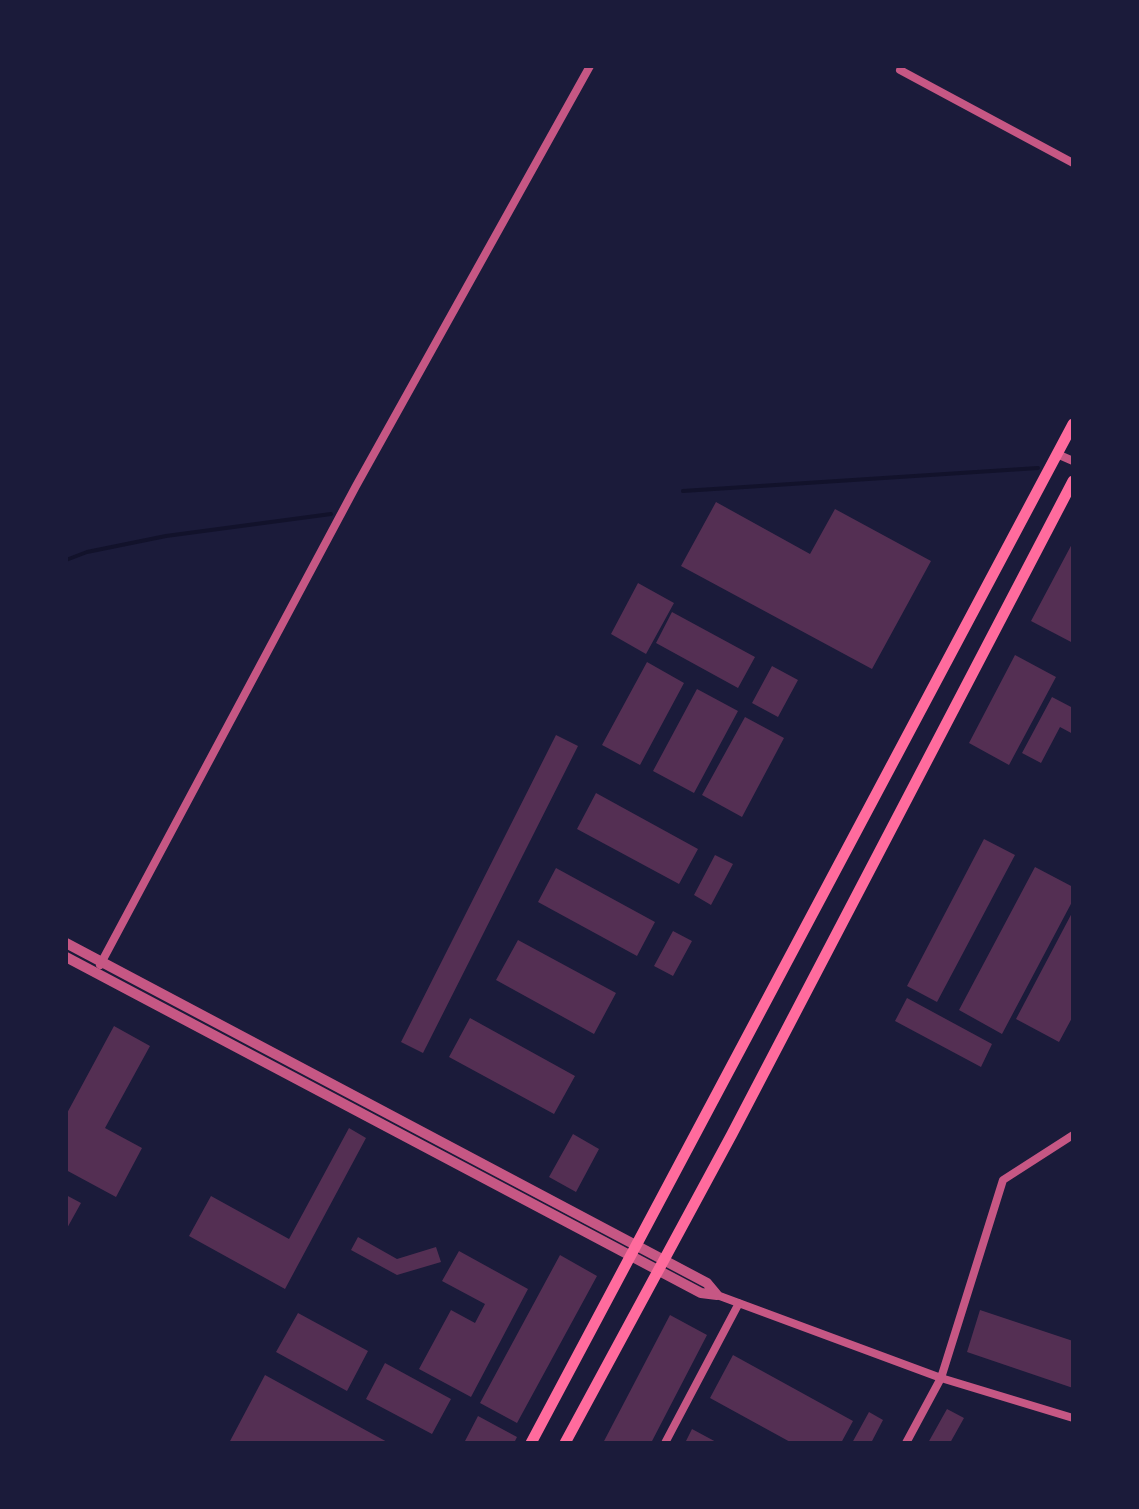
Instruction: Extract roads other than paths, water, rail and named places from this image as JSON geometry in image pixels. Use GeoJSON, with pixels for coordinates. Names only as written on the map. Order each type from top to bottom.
{"type":"FeatureCollection","features":[{"type":"Feature","properties":{"kind":"main road"},"geometry":{"type":"LineString","coordinates":[[531,1443],[1071,429]]}},
{"type":"Feature","properties":{"kind":"main road"},"geometry":{"type":"LineString","coordinates":[[565,1443],[1073,481]]}},
{"type":"Feature","properties":{"kind":"street"},"geometry":{"type":"LineString","coordinates":[[96,973],[356,486],[590,66]]}},
{"type":"Feature","properties":{"kind":"street"},"geometry":{"type":"LineString","coordinates":[[902,66],[900,70],[1073,163]]}},
{"type":"Feature","properties":{"kind":"street"},"geometry":{"type":"LineString","coordinates":[[1057,454],[1073,461]]}},
{"type":"Feature","properties":{"kind":"street"},"geometry":{"type":"LineString","coordinates":[[66,943],[633,1250],[701,1293],[717,1295],[941,1378],[1073,1418]]}},
{"type":"Feature","properties":{"kind":"street"},"geometry":{"type":"LineString","coordinates":[[66,957],[633,1250]]}},
{"type":"Feature","properties":{"kind":"street"},"geometry":{"type":"LineString","coordinates":[[906,1443],[941,1378],[1003,1180],[1073,1135]]}},
{"type":"Feature","properties":{"kind":"street"},"geometry":{"type":"LineString","coordinates":[[665,1443],[739,1303]]}},
{"type":"Feature","properties":{"kind":"waterway"},"geometry":{"type":"LineString","coordinates":[[683,491],[1038,468]]}},
{"type":"Feature","properties":{"kind":"waterway"},"geometry":{"type":"LineString","coordinates":[[66,560],[87,552],[166,536],[331,514]]}}]}
